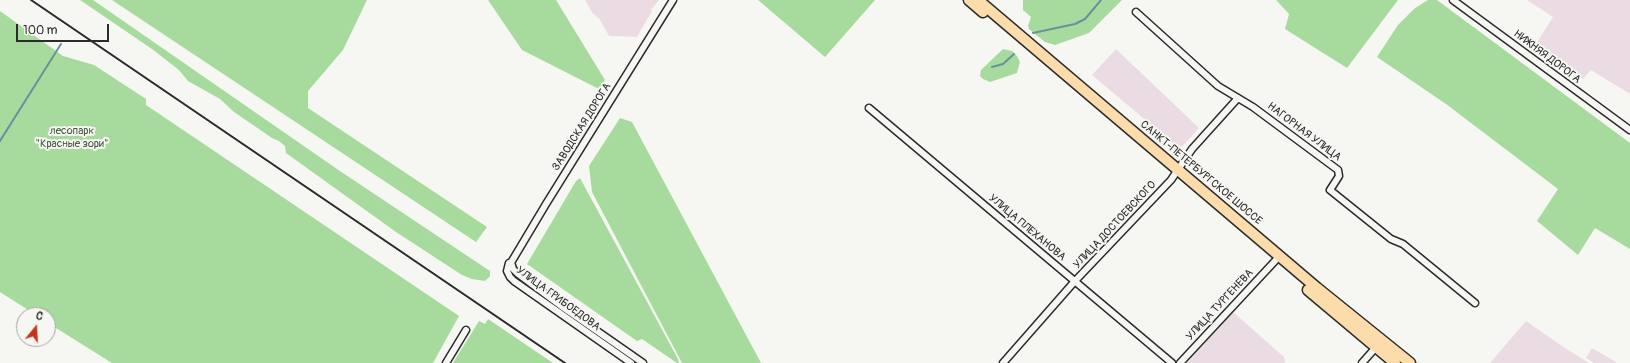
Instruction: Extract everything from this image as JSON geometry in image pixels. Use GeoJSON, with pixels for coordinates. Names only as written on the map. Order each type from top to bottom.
{"type":"FeatureCollection","features":[{"type":"Feature","properties":{"kind":"main road","name":"САНКТ-ПЕТЕРБУРГСКОЕ ШОССЕ"},"geometry":{"type":"LineString","coordinates":[[969,0],[1317,288],[1379,344],[1395,363]]}},
{"type":"Feature","properties":{"kind":"main road","name":"САНКТ-ПЕТЕРБУРГСКОЕ ШОССЕ"},"geometry":{"type":"LineString","coordinates":[[978,0],[1176,172],[1275,261],[1379,344],[1410,363]]}},
{"type":"Feature","properties":{"kind":"street","name":"ЗАВОДСКАЯ ДОРОГА"},"geometry":{"type":"LineString","coordinates":[[510,263],[673,0]]}},
{"type":"Feature","properties":{"kind":"street","name":"НИЖНЯЯ ДОРОГА"},"geometry":{"type":"LineString","coordinates":[[1453,0],[1630,130]]}},
{"type":"Feature","properties":{"kind":"street","name":"НАГОРНАЯ УЛИЦА"},"geometry":{"type":"LineString","coordinates":[[1136,12],[1218,86],[1253,107],[1338,170],[1339,176],[1330,190],[1391,239],[1403,244],[1474,303]]}},
{"type":"Feature","properties":{"kind":"street","name":"УЛИЦА ДОСТОЕВСКОГО"},"geometry":{"type":"LineString","coordinates":[[1003,363],[1075,281],[1172,180],[1192,149],[1238,98]]}},
{"type":"Feature","properties":{"kind":"street","name":"УЛИЦА ПЛЕХАНОВА"},"geometry":{"type":"LineString","coordinates":[[870,108],[1172,363]]}},
{"type":"Feature","properties":{"kind":"street","name":"УЛИЦА ТУРГЕНЕВА"},"geometry":{"type":"LineString","coordinates":[[1180,363],[1275,261]]}},
{"type":"Feature","properties":{"kind":"street","name":"УЛИЦА ГРИБОЕДОВА"},"geometry":{"type":"LineString","coordinates":[[510,263],[507,271],[510,277],[631,363]]}},
{"type":"Feature","properties":{"kind":"street","name":"УЛИЦА ГРИБОЕДОВА"},"geometry":{"type":"LineString","coordinates":[[510,263],[517,273],[643,363]]}},
{"type":"Feature","properties":{"kind":"street"},"geometry":{"type":"LineString","coordinates":[[446,363],[466,330]]}},
{"type":"Feature","properties":{"kind":"street"},"geometry":{"type":"LineString","coordinates":[[1362,363],[1379,344]]}},
{"type":"Feature","properties":{"kind":"shaded area"},"geometry":{"type":"Polygon","coordinates":[[[585,0],[659,0],[651,10],[652,11],[637,37],[609,36],[599,18],[593,14],[585,0]]]}},
{"type":"Feature","properties":{"kind":"shaded area"},"geometry":{"type":"Polygon","coordinates":[[[1527,0],[1630,0],[1630,94],[1591,70],[1583,79],[1535,46],[1553,17],[1527,0]]]}},
{"type":"Feature","properties":{"kind":"shaded area"},"geometry":{"type":"Polygon","coordinates":[[[1116,49],[1199,128],[1180,149],[1092,75],[1116,49]]]}},
{"type":"Feature","properties":{"kind":"shaded area"},"geometry":{"type":"Polygon","coordinates":[[[1233,312],[1284,357],[1285,363],[1187,363],[1233,312]]]}},
{"type":"Feature","properties":{"kind":"shaded area"},"geometry":{"type":"Polygon","coordinates":[[[1526,321],[1565,348],[1589,363],[1490,363],[1526,321]]]}},
{"type":"Feature","properties":{"kind":"shaded area"},"geometry":{"type":"Polygon","coordinates":[[[1592,348],[1616,363],[1594,363],[1586,358],[1592,348]]]}},
{"type":"Feature","properties":{"kind":"green space"},"geometry":{"type":"Polygon","coordinates":[[[80,0],[93,0],[337,169],[490,271],[490,276],[485,281],[472,279],[462,275],[396,232],[286,153],[285,146],[279,141],[272,138],[234,112],[220,99],[188,81],[179,70],[152,49],[80,0]]]}},
{"type":"Feature","properties":{"kind":"green space"},"geometry":{"type":"Polygon","coordinates":[[[112,0],[367,0],[343,50],[308,91],[308,108],[487,227],[476,242],[112,0]]]}},
{"type":"Feature","properties":{"kind":"green space"},"geometry":{"type":"Polygon","coordinates":[[[488,0],[556,0],[605,80],[599,89],[522,50],[488,0]]]}},
{"type":"Feature","properties":{"kind":"green space"},"geometry":{"type":"Polygon","coordinates":[[[758,0],[875,0],[825,57],[758,0]]]}},
{"type":"Feature","properties":{"kind":"green space"},"geometry":{"type":"Polygon","coordinates":[[[1023,0],[1122,0],[1089,33],[1055,45],[1045,42],[1029,29],[1028,26],[1031,17],[1023,10],[1023,0]]]}},
{"type":"Feature","properties":{"kind":"green space"},"geometry":{"type":"Polygon","coordinates":[[[1276,0],[1398,0],[1347,68],[1285,29],[1289,14],[1276,0]]]}},
{"type":"Feature","properties":{"kind":"green space"},"geometry":{"type":"Polygon","coordinates":[[[1428,0],[1437,0],[1630,143],[1630,249],[1595,228],[1578,255],[1537,221],[1558,189],[1446,104],[1377,57],[1398,25],[1415,8],[1428,0]]]}},
{"type":"Feature","properties":{"kind":"green space","name":"лесопарк \"Красные зори\""},"geometry":{"type":"Polygon","coordinates":[[[0,11],[63,56],[94,65],[146,99],[146,105],[459,316],[433,363],[112,363],[56,328],[56,307],[23,307],[0,292],[0,11]]]}},
{"type":"Feature","properties":{"kind":"green space"},"geometry":{"type":"Polygon","coordinates":[[[1003,49],[1012,51],[1017,56],[1020,62],[1017,73],[990,82],[983,79],[980,76],[981,70],[1003,49]]]}},
{"type":"Feature","properties":{"kind":"green space"},"geometry":{"type":"Polygon","coordinates":[[[620,118],[632,122],[761,363],[682,363],[592,192],[589,166],[620,118]]]}},
{"type":"Feature","properties":{"kind":"green space"},"geometry":{"type":"Polygon","coordinates":[[[580,178],[679,363],[642,339],[637,341],[527,264],[576,181],[580,178]]]}},
{"type":"Feature","properties":{"kind":"green space"},"geometry":{"type":"Polygon","coordinates":[[[488,319],[553,363],[453,363],[479,321],[485,324],[488,319]]]}},
{"type":"Feature","properties":{"kind":"waterway"},"geometry":{"type":"LineString","coordinates":[[1033,33],[1075,24],[1085,19],[1101,0]]}},
{"type":"Feature","properties":{"kind":"waterway"},"geometry":{"type":"LineString","coordinates":[[0,141],[61,44]]}},
{"type":"Feature","properties":{"kind":"waterway"},"geometry":{"type":"LineString","coordinates":[[992,67],[1003,64],[1014,54]]}},
{"type":"Feature","properties":{"kind":"railway"},"geometry":{"type":"LineString","coordinates":[[31,0],[565,363]]}}]}
